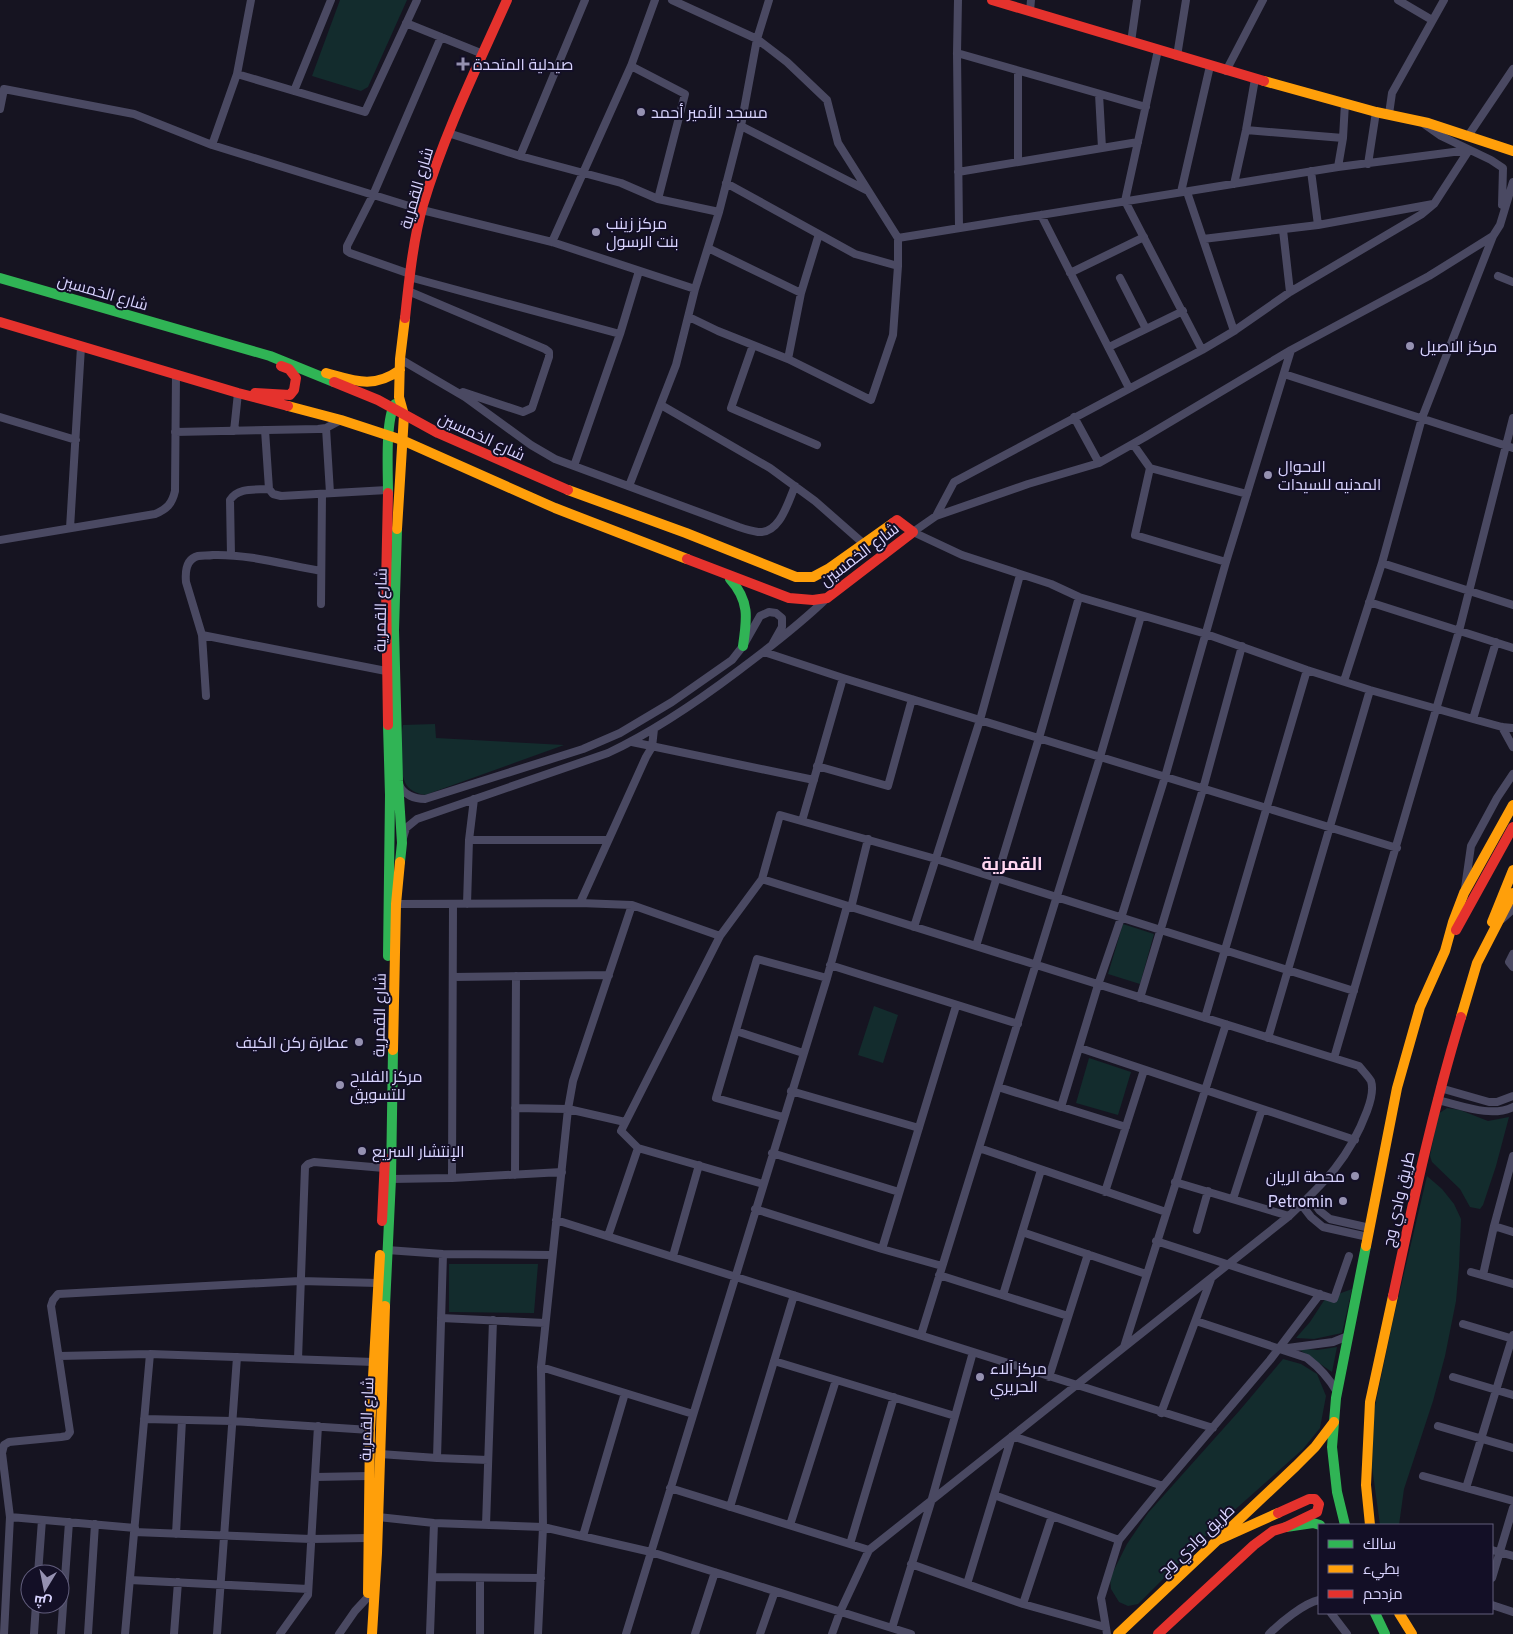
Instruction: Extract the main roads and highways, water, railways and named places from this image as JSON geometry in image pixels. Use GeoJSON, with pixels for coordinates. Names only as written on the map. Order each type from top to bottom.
{"type":"FeatureCollection","features":[{"type":"Feature","properties":{"kind":"place","name":"صيدلية المتحدة"},"geometry":{"type":"Point","coordinates":[463,64]}},
{"type":"Feature","properties":{"kind":"place","name":"مسجد الأمير أحمد"},"geometry":{"type":"Point","coordinates":[641,112]}},
{"type":"Feature","properties":{"kind":"place","name":"مركز زينب بنت الرسول"},"geometry":{"type":"Point","coordinates":[596,232]}},
{"type":"Feature","properties":{"kind":"place","name":"مركز الاصيل"},"geometry":{"type":"Point","coordinates":[1410,346]}},
{"type":"Feature","properties":{"kind":"place","name":"الاحوال المدنيه للسيدات"},"geometry":{"type":"Point","coordinates":[1268,475]}},
{"type":"Feature","properties":{"kind":"place","name":"عطارة ركن الكيف"},"geometry":{"type":"Point","coordinates":[359,1042]}},
{"type":"Feature","properties":{"kind":"place","name":"مركز الفلاح للتسويق"},"geometry":{"type":"Point","coordinates":[340,1085]}},
{"type":"Feature","properties":{"kind":"place","name":"الإنتشار السريع"},"geometry":{"type":"Point","coordinates":[362,1151]}},
{"type":"Feature","properties":{"kind":"place","name":"محطة الريان"},"geometry":{"type":"Point","coordinates":[1355,1176]}},
{"type":"Feature","properties":{"kind":"place","name":"Petromin"},"geometry":{"type":"Point","coordinates":[1343,1201]}},
{"type":"Feature","properties":{"kind":"place","name":"مركز آلاء الحريري"},"geometry":{"type":"Point","coordinates":[980,1377]}},
{"type":"Feature","properties":{"kind":"district","name":"القمرية"},"geometry":{"type":"Point","coordinates":[1012,864]}}]}
